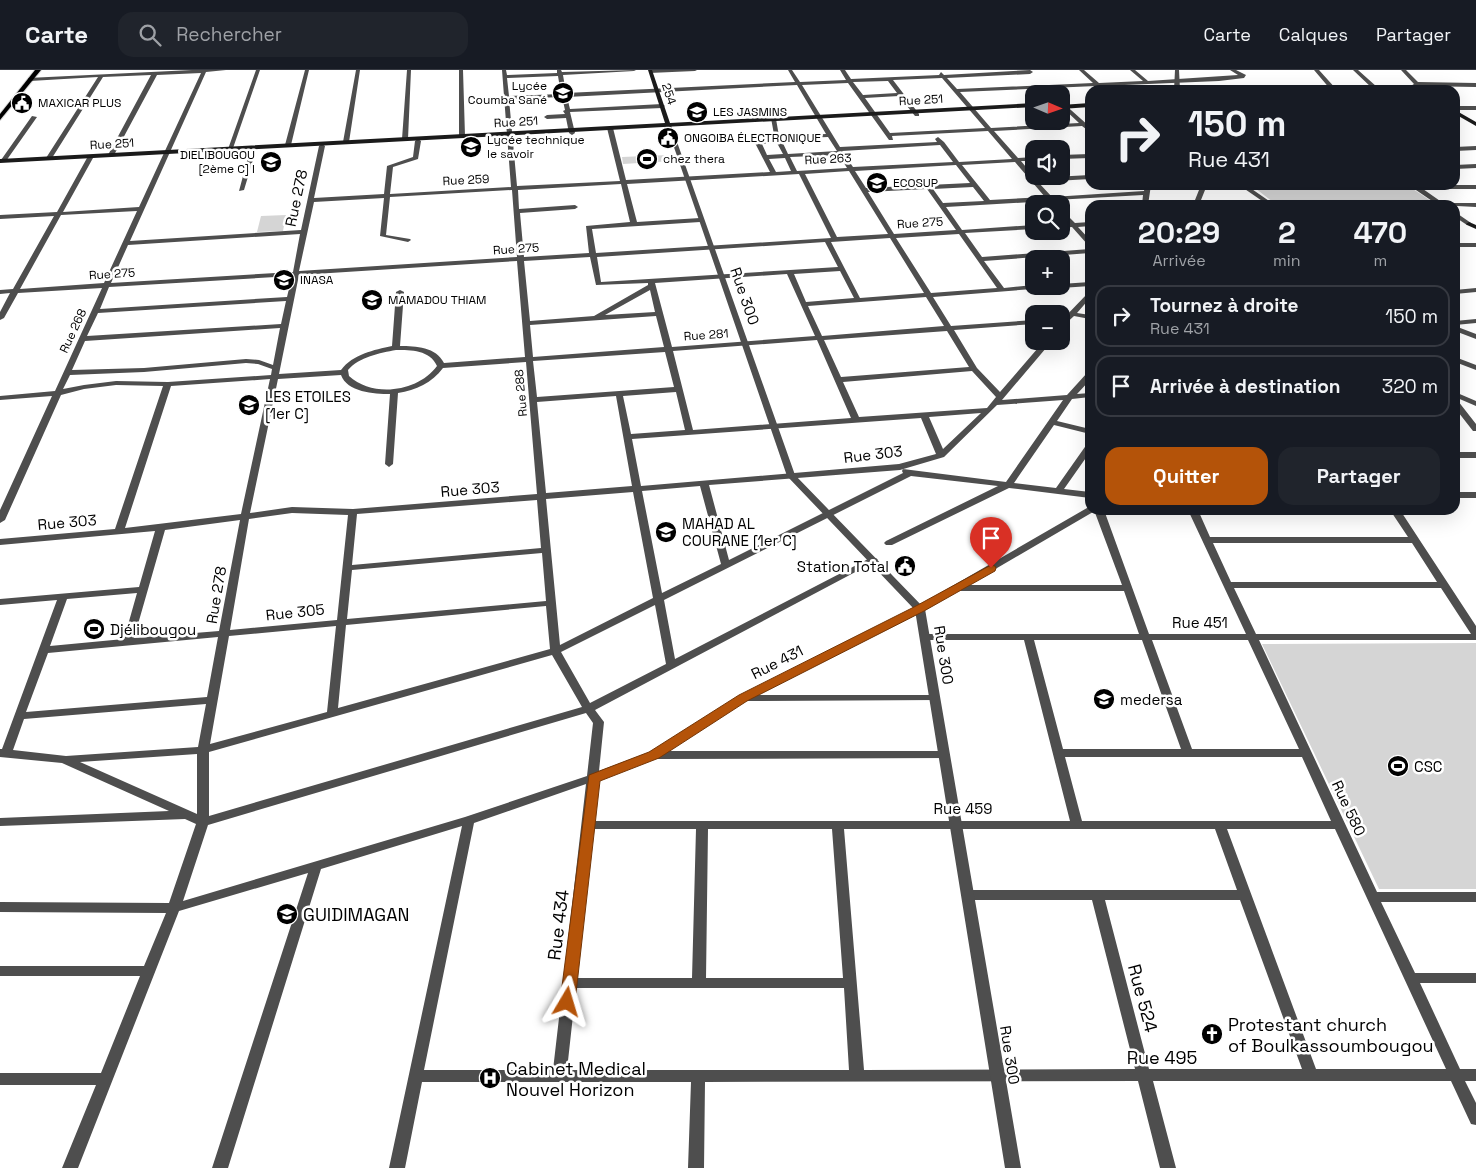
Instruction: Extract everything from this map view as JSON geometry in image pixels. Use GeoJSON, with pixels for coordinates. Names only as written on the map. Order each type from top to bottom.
{"type":"FeatureCollection","features":[{"type":"Feature","properties":{"kind":"main road"},"geometry":{"type":"LineString","coordinates":[[0,111],[31,70]]}},
{"type":"Feature","properties":{"kind":"main road"},"geometry":{"type":"LineString","coordinates":[[0,118],[38,70]]}},
{"type":"Feature","properties":{"kind":"main road","name":"254"},"geometry":{"type":"LineString","coordinates":[[650,71],[658,90],[668,127]]}},
{"type":"Feature","properties":{"kind":"main road"},"geometry":{"type":"LineString","coordinates":[[1070,105],[1085,104]]}},
{"type":"Feature","properties":{"kind":"main road","name":"Rue 251"},"geometry":{"type":"LineString","coordinates":[[230,150],[1025,107]]}},
{"type":"Feature","properties":{"kind":"main road"},"geometry":{"type":"LineString","coordinates":[[1460,113],[1476,124]]}},
{"type":"Feature","properties":{"kind":"main road","name":"Rue 251"},"geometry":{"type":"LineString","coordinates":[[1,161],[509,135]]}},
{"type":"Feature","properties":{"kind":"main road","name":"Rue 251"},"geometry":{"type":"LineString","coordinates":[[1,161],[167,153]]}},
{"type":"Feature","properties":{"kind":"street"},"geometry":{"type":"LineString","coordinates":[[30,79],[144,72],[224,70]]}},
{"type":"Feature","properties":{"kind":"street"},"geometry":{"type":"LineString","coordinates":[[230,150],[258,70]]}},
{"type":"Feature","properties":{"kind":"street"},"geometry":{"type":"LineString","coordinates":[[288,145],[307,70]]}},
{"type":"Feature","properties":{"kind":"street"},"geometry":{"type":"LineString","coordinates":[[346,142],[358,70]]}},
{"type":"Feature","properties":{"kind":"street"},"geometry":{"type":"LineString","coordinates":[[405,139],[409,70]]}},
{"type":"Feature","properties":{"kind":"street"},"geometry":{"type":"LineString","coordinates":[[461,70],[462,136]]}},
{"type":"Feature","properties":{"kind":"street"},"geometry":{"type":"LineString","coordinates":[[505,73],[634,70]]}},
{"type":"Feature","properties":{"kind":"street"},"geometry":{"type":"LineString","coordinates":[[650,71],[695,70]]}},
{"type":"Feature","properties":{"kind":"street"},"geometry":{"type":"LineString","coordinates":[[790,70],[994,403]]}},
{"type":"Feature","properties":{"kind":"street"},"geometry":{"type":"LineString","coordinates":[[842,70],[896,146]]}},
{"type":"Feature","properties":{"kind":"street"},"geometry":{"type":"LineString","coordinates":[[937,70],[1025,170]]}},
{"type":"Feature","properties":{"kind":"street"},"geometry":{"type":"LineString","coordinates":[[1081,70],[1097,84]]}},
{"type":"Feature","properties":{"kind":"street"},"geometry":{"type":"LineString","coordinates":[[1132,70],[1146,81]]}},
{"type":"Feature","properties":{"kind":"street"},"geometry":{"type":"LineString","coordinates":[[1176,70],[1177,85]]}},
{"type":"Feature","properties":{"kind":"street"},"geometry":{"type":"LineString","coordinates":[[1070,85],[1177,81],[1244,76],[1232,70]]}},
{"type":"Feature","properties":{"kind":"street"},"geometry":{"type":"LineString","coordinates":[[1316,70],[1330,85]]}},
{"type":"Feature","properties":{"kind":"street"},"geometry":{"type":"LineString","coordinates":[[1356,70],[1372,85]]}},
{"type":"Feature","properties":{"kind":"street"},"geometry":{"type":"LineString","coordinates":[[1403,70],[1417,84],[1476,85]]}},
{"type":"Feature","properties":{"kind":"street","name":"Rue 268"},"geometry":{"type":"LineString","coordinates":[[0,520],[204,71]]}},
{"type":"Feature","properties":{"kind":"street"},"geometry":{"type":"LineString","coordinates":[[506,98],[799,84],[990,72],[1029,71],[1035,77]]}},
{"type":"Feature","properties":{"kind":"street"},"geometry":{"type":"LineString","coordinates":[[559,72],[572,132]]}},
{"type":"Feature","properties":{"kind":"street"},"geometry":{"type":"LineString","coordinates":[[111,155],[155,73]]}},
{"type":"Feature","properties":{"kind":"street","name":"Rue 288"},"geometry":{"type":"LineString","coordinates":[[505,73],[555,651]]}},
{"type":"Feature","properties":{"kind":"street"},"geometry":{"type":"LineString","coordinates":[[50,158],[101,74]]}},
{"type":"Feature","properties":{"kind":"street"},"geometry":{"type":"LineString","coordinates":[[889,79],[916,113]]}},
{"type":"Feature","properties":{"kind":"street"},"geometry":{"type":"LineString","coordinates":[[1040,82],[1044,85]]}},
{"type":"Feature","properties":{"kind":"street"},"geometry":{"type":"LineString","coordinates":[[955,91],[1025,87]]}},
{"type":"Feature","properties":{"kind":"street"},"geometry":{"type":"LineString","coordinates":[[860,96],[901,94]]}},
{"type":"Feature","properties":{"kind":"street"},"geometry":{"type":"LineString","coordinates":[[547,117],[662,106]]}},
{"type":"Feature","properties":{"kind":"street"},"geometry":{"type":"LineString","coordinates":[[1460,110],[1476,108]]}},
{"type":"Feature","properties":{"kind":"street"},"geometry":{"type":"LineString","coordinates":[[1070,111],[1084,124]]}},
{"type":"Feature","properties":{"kind":"street"},"geometry":{"type":"LineString","coordinates":[[1,161],[34,117]]}},
{"type":"Feature","properties":{"kind":"street"},"geometry":{"type":"LineString","coordinates":[[773,121],[778,140],[786,156],[798,172],[835,240]]}},
{"type":"Feature","properties":{"kind":"street"},"geometry":{"type":"LineString","coordinates":[[888,135],[1084,124]]}},
{"type":"Feature","properties":{"kind":"street","name":"Rue 300"},"geometry":{"type":"LineString","coordinates":[[668,127],[791,476],[920,608],[1013,1168]]}},
{"type":"Feature","properties":{"kind":"street"},"geometry":{"type":"LineString","coordinates":[[610,130],[634,224]]}},
{"type":"Feature","properties":{"kind":"street"},"geometry":{"type":"LineString","coordinates":[[933,132],[988,202]]}},
{"type":"Feature","properties":{"kind":"street"},"geometry":{"type":"LineString","coordinates":[[774,174],[758,143],[830,135]]}},
{"type":"Feature","properties":{"kind":"street"},"geometry":{"type":"LineString","coordinates":[[408,240],[383,236],[390,166],[416,158],[418,141]]}},
{"type":"Feature","properties":{"kind":"street"},"geometry":{"type":"LineString","coordinates":[[766,156],[942,143]]}},
{"type":"Feature","properties":{"kind":"street","name":"Rue 278"},"geometry":{"type":"LineString","coordinates":[[70,1168],[174,908],[203,822],[203,750],[245,517],[322,146]]}},
{"type":"Feature","properties":{"kind":"street"},"geometry":{"type":"LineString","coordinates":[[1460,149],[1476,148]]}},
{"type":"Feature","properties":{"kind":"street"},"geometry":{"type":"LineString","coordinates":[[241,190],[253,150]]}},
{"type":"Feature","properties":{"kind":"street"},"geometry":{"type":"LineString","coordinates":[[1070,157],[1085,156]]}},
{"type":"Feature","properties":{"kind":"street"},"geometry":{"type":"LineString","coordinates":[[0,318],[90,158]]}},
{"type":"Feature","properties":{"kind":"street","name":"Rue 263"},"geometry":{"type":"LineString","coordinates":[[623,182],[1025,160]]}},
{"type":"Feature","properties":{"kind":"street"},"geometry":{"type":"LineString","coordinates":[[1460,167],[1476,166]]}},
{"type":"Feature","properties":{"kind":"street"},"geometry":{"type":"LineString","coordinates":[[1070,178],[1085,177]]}},
{"type":"Feature","properties":{"kind":"street","name":"Rue 259"},"geometry":{"type":"LineString","coordinates":[[311,200],[623,182]]}},
{"type":"Feature","properties":{"kind":"street"},"geometry":{"type":"LineString","coordinates":[[864,190],[974,184]]}},
{"type":"Feature","properties":{"kind":"street"},"geometry":{"type":"LineString","coordinates":[[1038,185],[1047,195]]}},
{"type":"Feature","properties":{"kind":"street"},"geometry":{"type":"LineString","coordinates":[[928,186],[1002,290]]}},
{"type":"Feature","properties":{"kind":"street"},"geometry":{"type":"LineString","coordinates":[[1460,186],[1476,186]]}},
{"type":"Feature","properties":{"kind":"street"},"geometry":{"type":"LineString","coordinates":[[1146,200],[1147,190]]}},
{"type":"Feature","properties":{"kind":"street"},"geometry":{"type":"LineString","coordinates":[[1250,190],[1264,200]]}},
{"type":"Feature","properties":{"kind":"street"},"geometry":{"type":"LineString","coordinates":[[1420,190],[1434,200]]}},
{"type":"Feature","properties":{"kind":"street"},"geometry":{"type":"LineString","coordinates":[[1070,199],[1147,193]]}},
{"type":"Feature","properties":{"kind":"street"},"geometry":{"type":"LineString","coordinates":[[941,205],[1025,201]]}},
{"type":"Feature","properties":{"kind":"street"},"geometry":{"type":"LineString","coordinates":[[1460,205],[1476,205]]}},
{"type":"Feature","properties":{"kind":"street"},"geometry":{"type":"LineString","coordinates":[[516,211],[575,207]]}},
{"type":"Feature","properties":{"kind":"street"},"geometry":{"type":"LineString","coordinates":[[0,217],[141,209]]}},
{"type":"Feature","properties":{"kind":"street"},"geometry":{"type":"LineString","coordinates":[[1460,217],[1474,225]]}},
{"type":"Feature","properties":{"kind":"street"},"geometry":{"type":"LineString","coordinates":[[700,220],[590,226],[588,228],[600,285],[652,284],[721,277],[842,269]]}},
{"type":"Feature","properties":{"kind":"street"},"geometry":{"type":"LineString","coordinates":[[1070,222],[1085,238]]}},
{"type":"Feature","properties":{"kind":"street"},"geometry":{"type":"LineString","coordinates":[[1070,225],[1085,224]]}},
{"type":"Feature","properties":{"kind":"street"},"geometry":{"type":"LineString","coordinates":[[1460,224],[1474,225]]}},
{"type":"Feature","properties":{"kind":"street","name":"Rue 275"},"geometry":{"type":"LineString","coordinates":[[0,292],[1025,228]]}},
{"type":"Feature","properties":{"kind":"street"},"geometry":{"type":"LineString","coordinates":[[126,243],[304,232]]}},
{"type":"Feature","properties":{"kind":"street"},"geometry":{"type":"LineString","coordinates":[[827,240],[858,300]]}},
{"type":"Feature","properties":{"kind":"street"},"geometry":{"type":"LineString","coordinates":[[1460,245],[1476,245]]}},
{"type":"Feature","properties":{"kind":"street"},"geometry":{"type":"LineString","coordinates":[[1460,246],[1476,252]]}},
{"type":"Feature","properties":{"kind":"street"},"geometry":{"type":"LineString","coordinates":[[979,259],[1085,252]]}},
{"type":"Feature","properties":{"kind":"street"},"geometry":{"type":"LineString","coordinates":[[790,273],[856,420]]}},
{"type":"Feature","properties":{"kind":"street"},"geometry":{"type":"LineString","coordinates":[[652,284],[690,432]]}},
{"type":"Feature","properties":{"kind":"street"},"geometry":{"type":"LineString","coordinates":[[594,318],[652,284]]}},
{"type":"Feature","properties":{"kind":"street"},"geometry":{"type":"LineString","coordinates":[[1070,285],[1085,284]]}},
{"type":"Feature","properties":{"kind":"street"},"geometry":{"type":"LineString","coordinates":[[804,304],[1025,288]]}},
{"type":"Feature","properties":{"kind":"street"},"geometry":{"type":"LineString","coordinates":[[1460,292],[1476,290]]}},
{"type":"Feature","properties":{"kind":"street"},"geometry":{"type":"LineString","coordinates":[[396,348],[400,292]]}},
{"type":"Feature","properties":{"kind":"street"},"geometry":{"type":"LineString","coordinates":[[95,311],[290,299]]}},
{"type":"Feature","properties":{"kind":"street"},"geometry":{"type":"LineString","coordinates":[[1070,314],[1085,299]]}},
{"type":"Feature","properties":{"kind":"street"},"geometry":{"type":"LineString","coordinates":[[526,323],[659,314]]}},
{"type":"Feature","properties":{"kind":"street"},"geometry":{"type":"LineString","coordinates":[[1070,317],[1085,317]]}},
{"type":"Feature","properties":{"kind":"street"},"geometry":{"type":"LineString","coordinates":[[1460,323],[1476,321]]}},
{"type":"Feature","properties":{"kind":"street","name":"Rue 281"},"geometry":{"type":"LineString","coordinates":[[440,366],[1025,323]]}},
{"type":"Feature","properties":{"kind":"street"},"geometry":{"type":"LineString","coordinates":[[82,339],[284,326]]}},
{"type":"Feature","properties":{"kind":"street"},"geometry":{"type":"LineString","coordinates":[[1460,330],[1476,337]]}},
{"type":"Feature","properties":{"kind":"street"},"geometry":{"type":"LineString","coordinates":[[396,348],[423,350],[433,354],[439,360],[440,366],[436,374],[426,382],[412,388],[394,391],[364,389],[354,385],[347,379],[346,372],[349,365],[368,353],[396,348]]}},
{"type":"Feature","properties":{"kind":"street"},"geometry":{"type":"LineString","coordinates":[[924,415],[941,455],[994,403],[1040,350]]}},
{"type":"Feature","properties":{"kind":"street"},"geometry":{"type":"LineString","coordinates":[[67,373],[144,370],[246,361],[259,362],[274,372]]}},
{"type":"Feature","properties":{"kind":"street"},"geometry":{"type":"LineString","coordinates":[[1460,361],[1476,368]]}},
{"type":"Feature","properties":{"kind":"street"},"geometry":{"type":"LineString","coordinates":[[838,380],[974,369]]}},
{"type":"Feature","properties":{"kind":"street"},"geometry":{"type":"LineString","coordinates":[[0,398],[58,393],[116,383],[168,384],[274,372],[346,372]]}},
{"type":"Feature","properties":{"kind":"street"},"geometry":{"type":"LineString","coordinates":[[889,543],[1008,485],[1069,397],[1085,380]]}},
{"type":"Feature","properties":{"kind":"street"},"geometry":{"type":"LineString","coordinates":[[119,532],[168,384]]}},
{"type":"Feature","properties":{"kind":"street"},"geometry":{"type":"LineString","coordinates":[[533,400],[679,389]]}},
{"type":"Feature","properties":{"kind":"street"},"geometry":{"type":"LineString","coordinates":[[389,464],[394,391]]}},
{"type":"Feature","properties":{"kind":"street"},"geometry":{"type":"LineString","coordinates":[[619,393],[671,665]]}},
{"type":"Feature","properties":{"kind":"street"},"geometry":{"type":"LineString","coordinates":[[627,437],[924,415],[994,403],[1085,395]]}},
{"type":"Feature","properties":{"kind":"street"},"geometry":{"type":"LineString","coordinates":[[1460,396],[1476,404]]}},
{"type":"Feature","properties":{"kind":"street"},"geometry":{"type":"LineString","coordinates":[[1460,409],[1476,429]]}},
{"type":"Feature","properties":{"kind":"street"},"geometry":{"type":"LineString","coordinates":[[1052,422],[1085,431]]}},
{"type":"Feature","properties":{"kind":"street"},"geometry":{"type":"LineString","coordinates":[[1058,491],[1085,453]]}},
{"type":"Feature","properties":{"kind":"street","name":"Rue 303"},"geometry":{"type":"LineString","coordinates":[[0,542],[161,528],[292,510],[353,512],[900,467],[941,455]]}},
{"type":"Feature","properties":{"kind":"street"},"geometry":{"type":"LineString","coordinates":[[1460,455],[1476,455]]}},
{"type":"Feature","properties":{"kind":"street"},"geometry":{"type":"LineString","coordinates":[[900,467],[910,473],[1085,494]]}},
{"type":"Feature","properties":{"kind":"street"},"geometry":{"type":"LineString","coordinates":[[62,596],[19,716],[3,753],[64,759],[203,750],[555,651],[910,473]]}},
{"type":"Feature","properties":{"kind":"street"},"geometry":{"type":"LineString","coordinates":[[704,483],[726,566]]}},
{"type":"Feature","properties":{"kind":"street"},"geometry":{"type":"LineString","coordinates":[[1460,495],[1476,495]]}},
{"type":"Feature","properties":{"kind":"street"},"geometry":{"type":"LineString","coordinates":[[332,713],[353,512]]}},
{"type":"Feature","properties":{"kind":"street","name":"Rue 431"},"geometry":{"type":"LineString","coordinates":[[174,908],[469,820],[654,755],[743,698],[958,588],[1085,513]]}},
{"type":"Feature","properties":{"kind":"street"},"geometry":{"type":"LineString","coordinates":[[1102,515],[1188,753]]}},
{"type":"Feature","properties":{"kind":"street","name":"Rue 580"},"geometry":{"type":"LineString","coordinates":[[1195,515],[1476,1119]]}},
{"type":"Feature","properties":{"kind":"street"},"geometry":{"type":"LineString","coordinates":[[1398,515],[1476,635]]}},
{"type":"Feature","properties":{"kind":"street"},"geometry":{"type":"LineString","coordinates":[[128,642],[161,528]]}},
{"type":"Feature","properties":{"kind":"street"},"geometry":{"type":"LineString","coordinates":[[1207,540],[1414,540]]}},
{"type":"Feature","properties":{"kind":"street"},"geometry":{"type":"LineString","coordinates":[[347,568],[546,550]]}},
{"type":"Feature","properties":{"kind":"street"},"geometry":{"type":"LineString","coordinates":[[64,759],[203,822],[588,708],[873,560]]}},
{"type":"Feature","properties":{"kind":"street"},"geometry":{"type":"LineString","coordinates":[[1228,585],[1444,585]]}},
{"type":"Feature","properties":{"kind":"street"},"geometry":{"type":"LineString","coordinates":[[958,588],[1128,588]]}},
{"type":"Feature","properties":{"kind":"street"},"geometry":{"type":"LineString","coordinates":[[0,602],[144,589]]}},
{"type":"Feature","properties":{"kind":"street","name":"Rue 305"},"geometry":{"type":"LineString","coordinates":[[43,650],[551,603]]}},
{"type":"Feature","properties":{"kind":"street","name":"Rue 451"},"geometry":{"type":"LineString","coordinates":[[925,637],[1476,635]]}},
{"type":"Feature","properties":{"kind":"street"},"geometry":{"type":"LineString","coordinates":[[1028,637],[1077,825]]}},
{"type":"Feature","properties":{"kind":"street","name":"Rue 434"},"geometry":{"type":"LineString","coordinates":[[555,651],[598,722],[559,1076]]}},
{"type":"Feature","properties":{"kind":"street"},"geometry":{"type":"LineString","coordinates":[[743,698],[935,698]]}},
{"type":"Feature","properties":{"kind":"street"},"geometry":{"type":"LineString","coordinates":[[19,716],[212,700]]}},
{"type":"Feature","properties":{"kind":"street"},"geometry":{"type":"LineString","coordinates":[[1058,753],[1306,753]]}},
{"type":"Feature","properties":{"kind":"street"},"geometry":{"type":"LineString","coordinates":[[654,755],[944,756]]}},
{"type":"Feature","properties":{"kind":"street"},"geometry":{"type":"LineString","coordinates":[[0,822],[186,814]]}},
{"type":"Feature","properties":{"kind":"street"},"geometry":{"type":"LineString","coordinates":[[396,1168],[469,820]]}},
{"type":"Feature","properties":{"kind":"street"},"geometry":{"type":"LineString","coordinates":[[699,983],[702,824]]}},
{"type":"Feature","properties":{"kind":"street","name":"Rue 459"},"geometry":{"type":"LineString","coordinates":[[588,825],[1339,825]]}},
{"type":"Feature","properties":{"kind":"street"},"geometry":{"type":"LineString","coordinates":[[838,825],[857,1076]]}},
{"type":"Feature","properties":{"kind":"street"},"geometry":{"type":"LineString","coordinates":[[1219,825],[1311,1075]]}},
{"type":"Feature","properties":{"kind":"street"},"geometry":{"type":"LineString","coordinates":[[220,1168],[316,866]]}},
{"type":"Feature","properties":{"kind":"street"},"geometry":{"type":"LineString","coordinates":[[968,895],[1244,895]]}},
{"type":"Feature","properties":{"kind":"street","name":"Rue 524"},"geometry":{"type":"LineString","coordinates":[[1097,895],[1168,1168]]}},
{"type":"Feature","properties":{"kind":"street"},"geometry":{"type":"LineString","coordinates":[[1373,898],[1476,897]]}},
{"type":"Feature","properties":{"kind":"street"},"geometry":{"type":"LineString","coordinates":[[0,907],[174,908]]}},
{"type":"Feature","properties":{"kind":"street"},"geometry":{"type":"LineString","coordinates":[[0,971],[149,971]]}},
{"type":"Feature","properties":{"kind":"street"},"geometry":{"type":"LineString","coordinates":[[1410,978],[1476,978]]}},
{"type":"Feature","properties":{"kind":"street"},"geometry":{"type":"LineString","coordinates":[[569,983],[850,984]]}},
{"type":"Feature","properties":{"kind":"street","name":"Rue 495"},"geometry":{"type":"LineString","coordinates":[[416,1076],[1476,1075]]}},
{"type":"Feature","properties":{"kind":"street"},"geometry":{"type":"LineString","coordinates":[[696,1168],[698,1076]]}},
{"type":"Feature","properties":{"kind":"street"},"geometry":{"type":"LineString","coordinates":[[0,1079],[106,1079]]}},
{"type":"Feature","properties":{"kind":"shaded area","name":"chez thera"},"geometry":{"type":"Polygon","coordinates":[[[669,155],[672,161],[623,164],[622,157],[669,155]]]}},
{"type":"Feature","properties":{"kind":"shaded area"},"geometry":{"type":"Polygon","coordinates":[[[1258,190],[1414,190],[1430,200],[1270,200],[1258,190]]]}},
{"type":"Feature","properties":{"kind":"shaded area"},"geometry":{"type":"Polygon","coordinates":[[[286,215],[283,231],[257,232],[261,216],[286,215]]]}},
{"type":"Feature","properties":{"kind":"shaded area","name":"CSC"},"geometry":{"type":"Polygon","coordinates":[[[1476,643],[1476,889],[1379,889],[1262,644],[1476,643]]]}},
{"type":"Feature","properties":{"kind":"place","name":"Lycée Coumba Sané"},"geometry":{"type":"Point","coordinates":[563,93]}},
{"type":"Feature","properties":{"kind":"place","name":"MAXICAR PLUS"},"geometry":{"type":"Point","coordinates":[22,103]}},
{"type":"Feature","properties":{"kind":"place","name":"LES JASMINS"},"geometry":{"type":"Point","coordinates":[697,112]}},
{"type":"Feature","properties":{"kind":"place","name":"ONGOIBA ÉLECTRONIQUE"},"geometry":{"type":"Point","coordinates":[668,138]}},
{"type":"Feature","properties":{"kind":"place","name":"Lycée technique le savoir"},"geometry":{"type":"Point","coordinates":[471,147]}},
{"type":"Feature","properties":{"kind":"place","name":"chez thera"},"geometry":{"type":"Point","coordinates":[647,159]}},
{"type":"Feature","properties":{"kind":"place","name":"DIELIBOUGOU [2ème C] I"},"geometry":{"type":"Point","coordinates":[271,162]}},
{"type":"Feature","properties":{"kind":"place","name":"ECOSUP"},"geometry":{"type":"Point","coordinates":[877,183]}},
{"type":"Feature","properties":{"kind":"place","name":"INASA"},"geometry":{"type":"Point","coordinates":[284,280]}},
{"type":"Feature","properties":{"kind":"place","name":"MAMADOU THIAM"},"geometry":{"type":"Point","coordinates":[372,300]}},
{"type":"Feature","properties":{"kind":"place","name":"LES ETOILES [1er C]"},"geometry":{"type":"Point","coordinates":[249,405]}},
{"type":"Feature","properties":{"kind":"place","name":"MAHAD AL COURANE [1er C]"},"geometry":{"type":"Point","coordinates":[666,532]}},
{"type":"Feature","properties":{"kind":"place","name":"Station Total"},"geometry":{"type":"Point","coordinates":[905,566]}},
{"type":"Feature","properties":{"kind":"place","name":"Djélibougou"},"geometry":{"type":"Point","coordinates":[94,629]}},
{"type":"Feature","properties":{"kind":"place","name":"medersa"},"geometry":{"type":"Point","coordinates":[1104,699]}},
{"type":"Feature","properties":{"kind":"place","name":"CSC"},"geometry":{"type":"Point","coordinates":[1398,766]}},
{"type":"Feature","properties":{"kind":"place","name":"GUIDIMAGAN"},"geometry":{"type":"Point","coordinates":[287,914]}},
{"type":"Feature","properties":{"kind":"place","name":"Protestant church of Boulkassoumbougou"},"geometry":{"type":"Point","coordinates":[1212,1034]}},
{"type":"Feature","properties":{"kind":"place","name":"Cabinet Medical Nouvel Horizon"},"geometry":{"type":"Point","coordinates":[490,1078]}},
{"type":"Feature","properties":{"kind":"route"},"geometry":{"type":"LineString","coordinates":[[567,1002],[593,778],[654,755],[743,698],[920,608],[991,568]]}}]}
